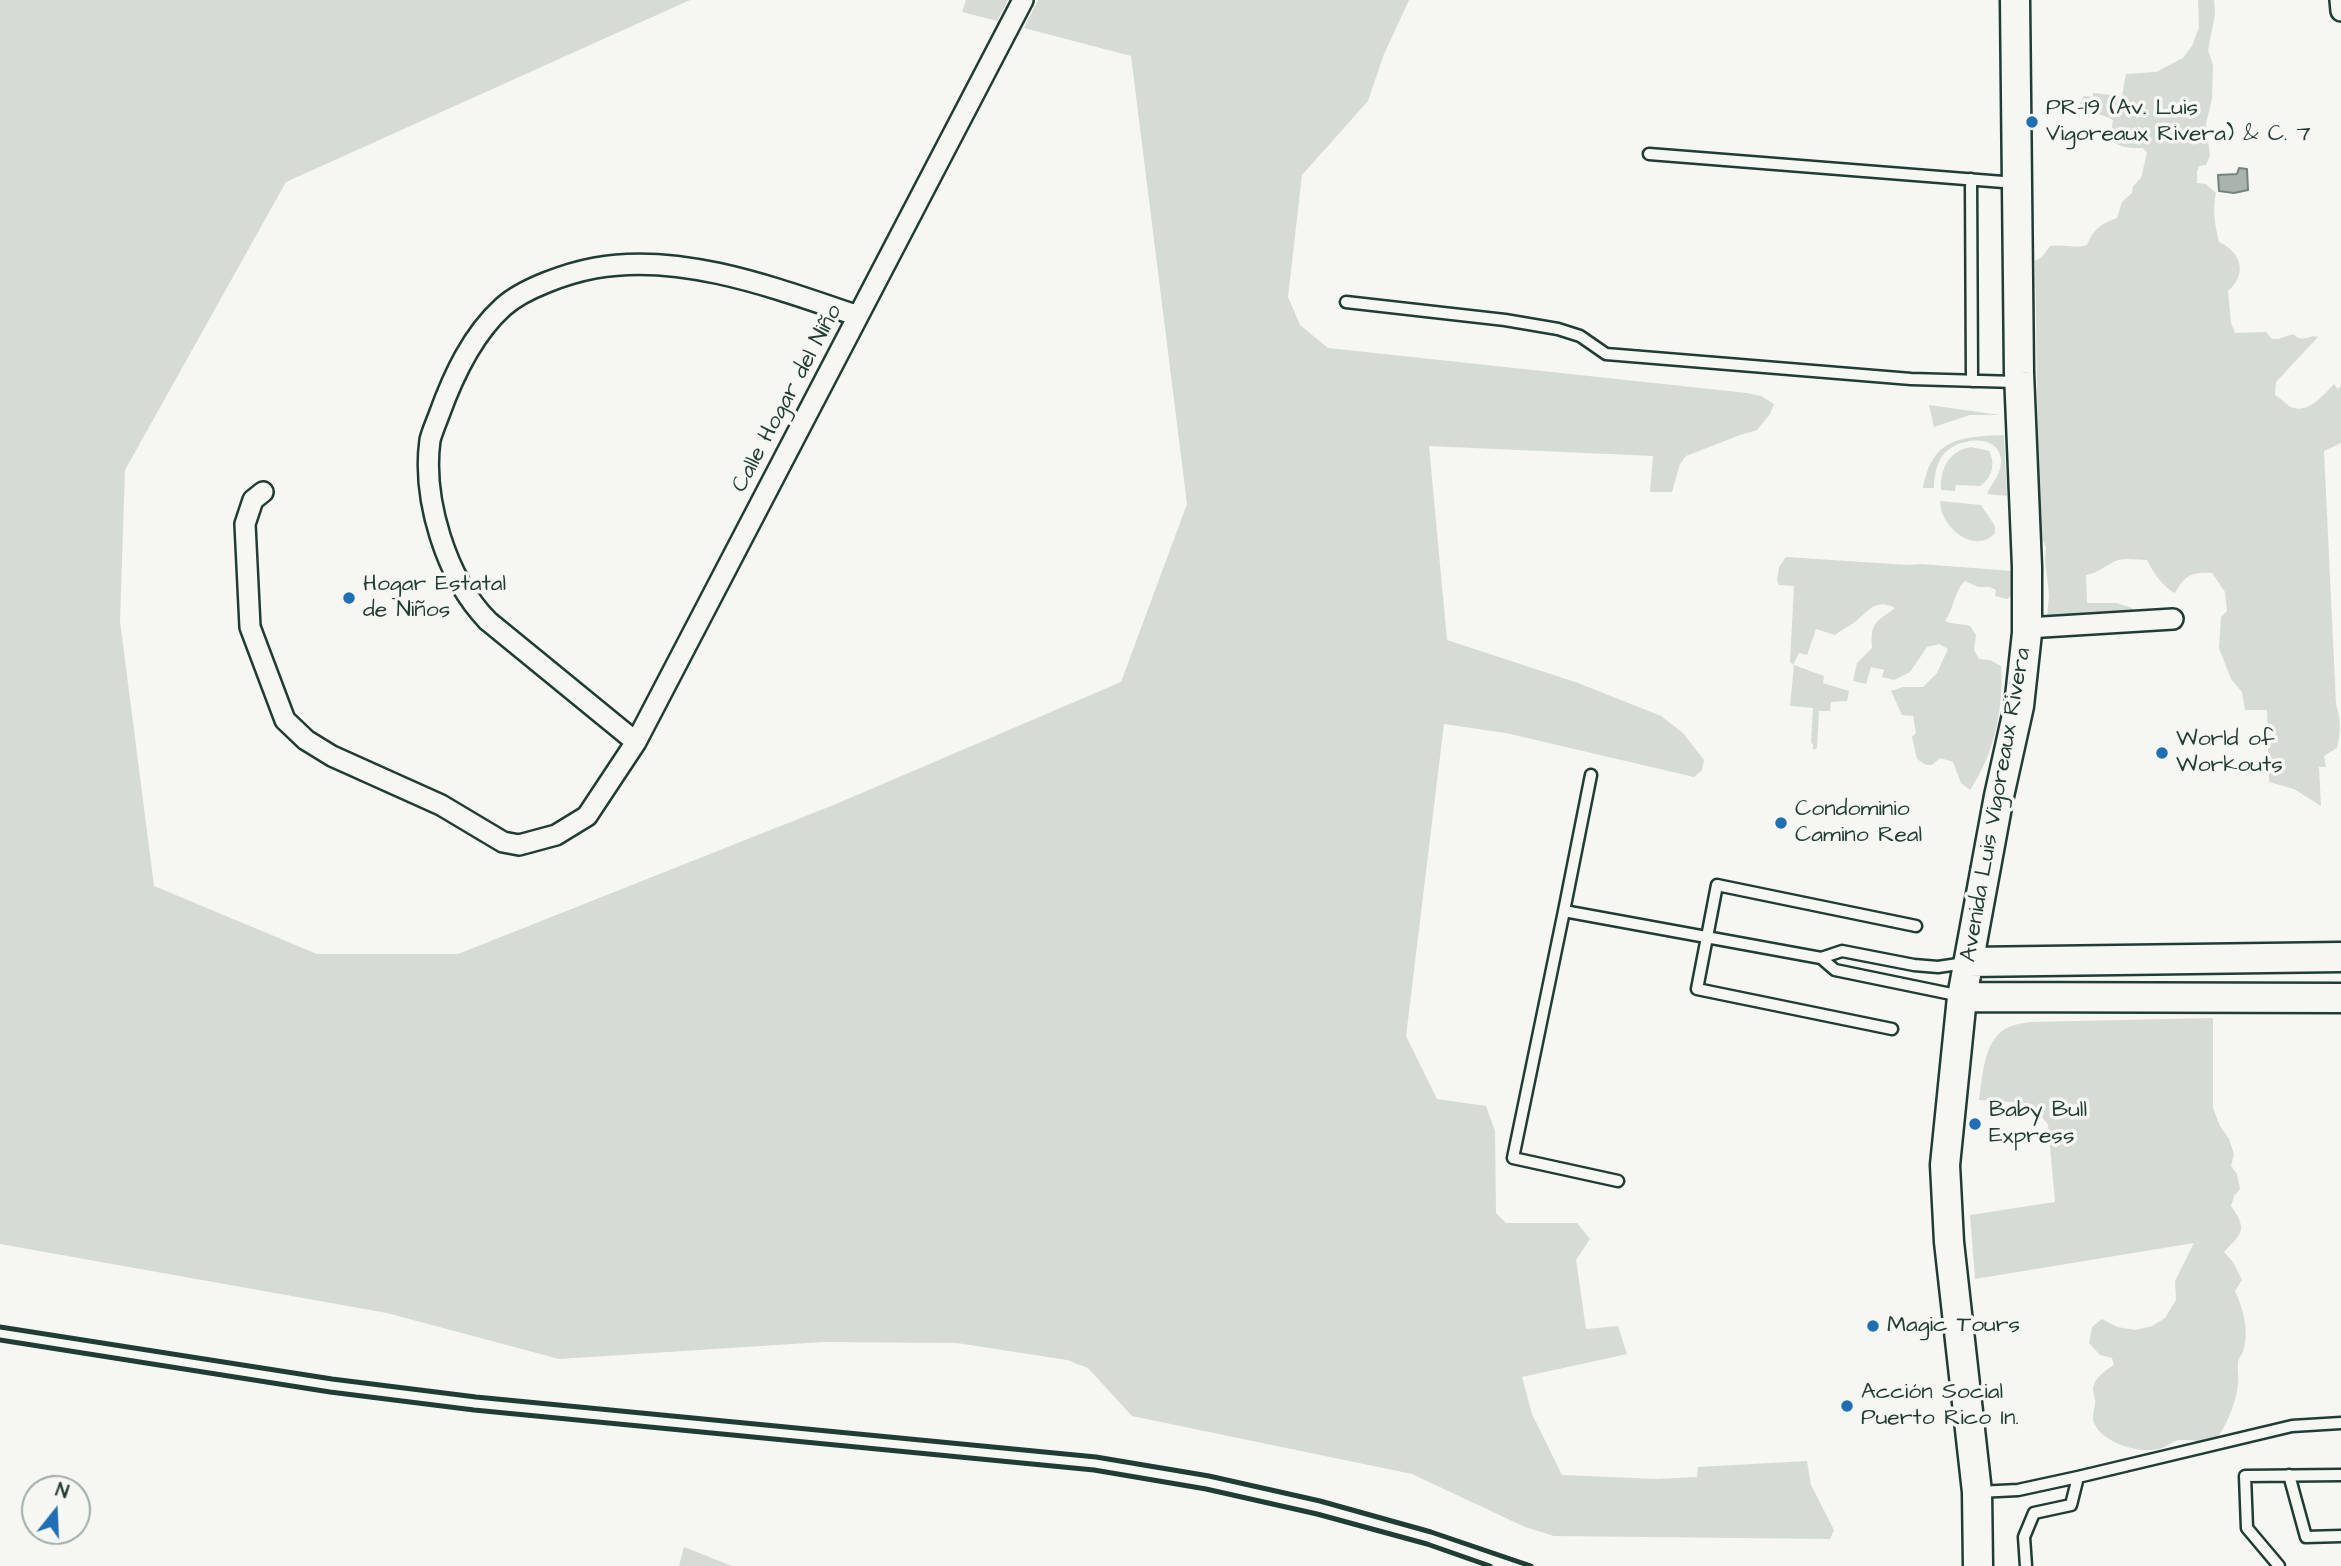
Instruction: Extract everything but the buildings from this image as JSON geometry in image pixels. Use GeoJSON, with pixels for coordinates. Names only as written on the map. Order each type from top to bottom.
{"type":"FeatureCollection","features":[{"type":"Feature","properties":{"kind":"main road","name":"Avenida Luis Vigoreaux Rivera"},"geometry":{"type":"LineString","coordinates":[[1978,1566],[1977,1492],[1948,1242],[1945,1165],[1962,997],[1999,796],[2019,706],[2027,628],[2016,183],[2015,0]]}},
{"type":"Feature","properties":{"kind":"main road"},"geometry":{"type":"LineString","coordinates":[[1969,962],[2341,957]]}},
{"type":"Feature","properties":{"kind":"main road"},"geometry":{"type":"LineString","coordinates":[[1962,997],[2341,998]]}},
{"type":"Feature","properties":{"kind":"street","name":"Calle Hogar del Niño"},"geometry":{"type":"LineString","coordinates":[[263,492],[253,500],[245,524],[250,627],[285,720],[292,727],[306,740],[332,756],[441,805],[503,842],[519,845],[556,835],[587,816],[636,742],[1023,0]]}},
{"type":"Feature","properties":{"kind":"street"},"geometry":{"type":"LineString","coordinates":[[2340,0],[2341,11]]}},
{"type":"Feature","properties":{"kind":"street"},"geometry":{"type":"LineString","coordinates":[[636,742],[488,621],[472,605],[460,584],[440,538],[430,483],[430,439],[449,387],[472,344],[504,306],[546,282],[596,268],[632,265],[681,267],[730,276],[859,316]]}},
{"type":"Feature","properties":{"kind":"street"},"geometry":{"type":"LineString","coordinates":[[2027,628],[2173,619]]}},
{"type":"Feature","properties":{"kind":"lane"},"geometry":{"type":"LineString","coordinates":[[1649,154],[2016,183]]}},
{"type":"Feature","properties":{"kind":"lane"},"geometry":{"type":"LineString","coordinates":[[1971,179],[1972,381]]}},
{"type":"Feature","properties":{"kind":"lane"},"geometry":{"type":"LineString","coordinates":[[1346,302],[1506,320],[1558,329],[1580,336],[1605,354],[1911,379],[2020,382]]}},
{"type":"Feature","properties":{"kind":"lane"},"geometry":{"type":"LineString","coordinates":[[1591,775],[1513,1158],[1618,1181]]}},
{"type":"Feature","properties":{"kind":"lane"},"geometry":{"type":"LineString","coordinates":[[1892,1029],[1697,989],[1717,885],[1916,926]]}},
{"type":"Feature","properties":{"kind":"lane"},"geometry":{"type":"LineString","coordinates":[[1564,911],[1821,957],[1842,951],[1914,965],[1938,967],[1969,962]]}},
{"type":"Feature","properties":{"kind":"lane"},"geometry":{"type":"LineString","coordinates":[[1821,957],[1835,970],[1962,997]]}},
{"type":"Feature","properties":{"kind":"lane"},"geometry":{"type":"LineString","coordinates":[[1977,1492],[2018,1490],[2292,1426],[2341,1423]]}},
{"type":"Feature","properties":{"kind":"lane"},"geometry":{"type":"LineString","coordinates":[[2289,1475],[2306,1537],[2341,1536]]}},
{"type":"Feature","properties":{"kind":"lane"},"geometry":{"type":"LineString","coordinates":[[2279,1566],[2247,1528],[2245,1476],[2341,1475]]}},
{"type":"Feature","properties":{"kind":"lane"},"geometry":{"type":"LineString","coordinates":[[2025,1566],[2024,1537],[2034,1513],[2071,1505],[2078,1477]]}},
{"type":"Feature","properties":{"kind":"shaded area"},"geometry":{"type":"Polygon","coordinates":[[[0,0],[690,0],[286,182],[125,470],[120,621],[154,886],[317,954],[458,954],[836,804],[1121,682],[1187,504],[1131,56],[1024,28],[1038,0],[1409,0],[1384,54],[1368,101],[1302,175],[1288,297],[1300,325],[1328,348],[1747,393],[1761,396],[1774,404],[1770,414],[1757,430],[1686,456],[1680,464],[1672,492],[1650,492],[1653,456],[1429,446],[1447,640],[1578,683],[1661,716],[1683,733],[1704,760],[1702,770],[1694,777],[1506,733],[1444,724],[1406,1036],[1437,1099],[1486,1106],[1495,1131],[1496,1213],[1506,1223],[1577,1223],[1590,1239],[1576,1260],[1586,1329],[1618,1326],[1627,1354],[1522,1377],[1532,1414],[1562,1475],[1657,1479],[1697,1477],[1698,1467],[1807,1461],[1811,1485],[1834,1530],[1830,1539],[1554,1536],[1525,1527],[1412,1474],[1132,1416],[1088,1368],[1067,1360],[957,1343],[823,1342],[559,1359],[387,1313],[0,1244],[0,0]]]}},
{"type":"Feature","properties":{"kind":"shaded area"},"geometry":{"type":"Polygon","coordinates":[[[966,0],[1008,0],[997,21],[962,12],[966,0]]]}},
{"type":"Feature","properties":{"kind":"shaded area"},"geometry":{"type":"Polygon","coordinates":[[[2198,0],[2214,0],[2215,14],[2208,50],[2213,65],[2212,99],[2206,123],[2210,156],[2206,165],[2199,166],[2197,183],[2206,184],[2216,193],[2214,212],[2219,242],[2232,251],[2239,264],[2238,278],[2228,291],[2231,323],[2235,333],[2266,332],[2272,339],[2293,334],[2302,338],[2318,337],[2276,382],[2275,395],[2289,406],[2308,407],[2334,384],[2338,389],[2341,386],[2341,443],[2324,451],[2336,704],[2340,731],[2337,748],[2324,756],[2326,767],[2319,767],[2321,806],[2294,789],[2269,782],[2267,710],[2245,710],[2242,692],[2231,679],[2219,648],[2221,617],[2227,611],[2225,592],[2212,573],[2190,576],[2175,593],[2159,579],[2147,560],[2118,560],[2086,575],[2087,603],[2117,603],[2132,608],[2134,613],[2047,617],[2049,595],[2046,547],[2036,525],[2039,513],[2035,261],[2042,257],[2050,246],[2087,245],[2099,227],[2117,218],[2122,202],[2132,193],[2133,186],[2141,178],[2147,153],[2143,148],[2125,147],[2114,142],[2110,138],[2113,120],[2080,104],[2084,96],[2093,97],[2093,93],[2122,96],[2126,74],[2156,72],[2183,58],[2192,46],[2199,27],[2198,0]]]}},
{"type":"Feature","properties":{"kind":"shaded area"},"geometry":{"type":"Polygon","coordinates":[[[2239,168],[2247,169],[2248,190],[2234,193],[2219,191],[2218,175],[2237,174],[2239,168]]]}},
{"type":"Feature","properties":{"kind":"shaded area"},"geometry":{"type":"Polygon","coordinates":[[[1929,405],[2000,415],[1970,415],[1934,427],[1929,405]]]}},
{"type":"Feature","properties":{"kind":"shaded area"},"geometry":{"type":"Polygon","coordinates":[[[2004,435],[2007,496],[1987,494],[1998,474],[2001,459],[1998,450],[1984,441],[1965,442],[1948,450],[1938,463],[1934,488],[1923,488],[1933,459],[1950,444],[1961,439],[2004,435]]]}},
{"type":"Feature","properties":{"kind":"shaded area"},"geometry":{"type":"Polygon","coordinates":[[[1971,447],[1989,451],[1992,470],[1987,479],[1980,486],[1956,485],[1955,491],[1941,490],[1942,475],[1947,462],[1957,452],[1971,447]]]}},
{"type":"Feature","properties":{"kind":"shaded area"},"geometry":{"type":"Polygon","coordinates":[[[1940,501],[1981,505],[1995,526],[1995,533],[1987,539],[1968,540],[1946,520],[1940,501]]]}},
{"type":"Feature","properties":{"kind":"shaded area"},"geometry":{"type":"Polygon","coordinates":[[[1786,557],[2012,571],[2013,594],[2007,599],[1995,596],[1996,590],[1990,587],[1978,587],[1965,581],[1958,590],[1945,621],[1970,626],[1976,635],[1974,650],[1979,659],[1990,660],[2001,666],[2001,698],[1996,731],[1970,790],[1961,783],[1953,762],[1940,758],[1932,765],[1926,765],[1917,759],[1912,737],[1916,733],[1913,716],[1902,715],[1891,691],[1903,687],[1923,687],[1937,673],[1948,649],[1939,644],[1927,647],[1910,672],[1894,680],[1882,677],[1884,670],[1871,667],[1866,684],[1853,681],[1857,663],[1872,648],[1872,632],[1876,623],[1895,608],[1883,604],[1873,607],[1835,635],[1816,629],[1807,655],[1799,653],[1793,665],[1790,662],[1794,586],[1779,585],[1777,581],[1779,567],[1786,557]]]}},
{"type":"Feature","properties":{"kind":"shaded area"},"geometry":{"type":"Polygon","coordinates":[[[1794,665],[1824,676],[1823,683],[1849,691],[1847,701],[1831,702],[1830,711],[1819,711],[1817,748],[1813,750],[1813,708],[1790,706],[1794,665]]]}},
{"type":"Feature","properties":{"kind":"shaded area"},"geometry":{"type":"Polygon","coordinates":[[[2213,1018],[2213,1108],[2234,1154],[2231,1166],[2237,1174],[2240,1189],[2231,1206],[2240,1221],[2241,1231],[2224,1252],[2233,1262],[2242,1280],[2235,1291],[2243,1311],[2246,1333],[2238,1361],[2237,1393],[2222,1431],[2213,1444],[2181,1440],[2154,1450],[2135,1449],[2107,1438],[2094,1422],[2094,1384],[2114,1365],[2112,1358],[2100,1355],[2089,1343],[2092,1327],[2102,1319],[2117,1327],[2136,1330],[2152,1326],[2165,1318],[2176,1300],[2175,1281],[2194,1243],[1975,1279],[1970,1215],[2055,1202],[2048,1124],[2025,1103],[1979,1100],[1983,1069],[1989,1049],[2000,1032],[2017,1024],[2213,1018]]]}},
{"type":"Feature","properties":{"kind":"shaded area"},"geometry":{"type":"Polygon","coordinates":[[[684,1547],[732,1566],[679,1566],[684,1547]]]}},
{"type":"Feature","properties":{"kind":"railway"},"geometry":{"type":"LineString","coordinates":[[0,1327],[332,1379],[476,1397],[1096,1457],[1209,1476],[1320,1501],[1431,1532],[1531,1566]]}},
{"type":"Feature","properties":{"kind":"railway"},"geometry":{"type":"LineString","coordinates":[[0,1340],[330,1392],[474,1410],[1094,1470],[1206,1489],[1317,1514],[1427,1544],[1490,1566]]}},
{"type":"Feature","properties":{"kind":"place","name":"PR-19 (Av. Luis Vigoreaux Rivera) & C. 7"},"geometry":{"type":"Point","coordinates":[2032,122]}},
{"type":"Feature","properties":{"kind":"place","name":"Hogar Estatal de Niños"},"geometry":{"type":"Point","coordinates":[349,598]}},
{"type":"Feature","properties":{"kind":"place","name":"World of Workouts"},"geometry":{"type":"Point","coordinates":[2162,753]}},
{"type":"Feature","properties":{"kind":"place","name":"Condominio Camino Real"},"geometry":{"type":"Point","coordinates":[1781,823]}},
{"type":"Feature","properties":{"kind":"place","name":"Baby Bull Express"},"geometry":{"type":"Point","coordinates":[1975,1124]}},
{"type":"Feature","properties":{"kind":"place","name":"Magic Tours"},"geometry":{"type":"Point","coordinates":[1873,1326]}},
{"type":"Feature","properties":{"kind":"place","name":"Acción Social Puerto Rico In."},"geometry":{"type":"Point","coordinates":[1847,1406]}}]}
